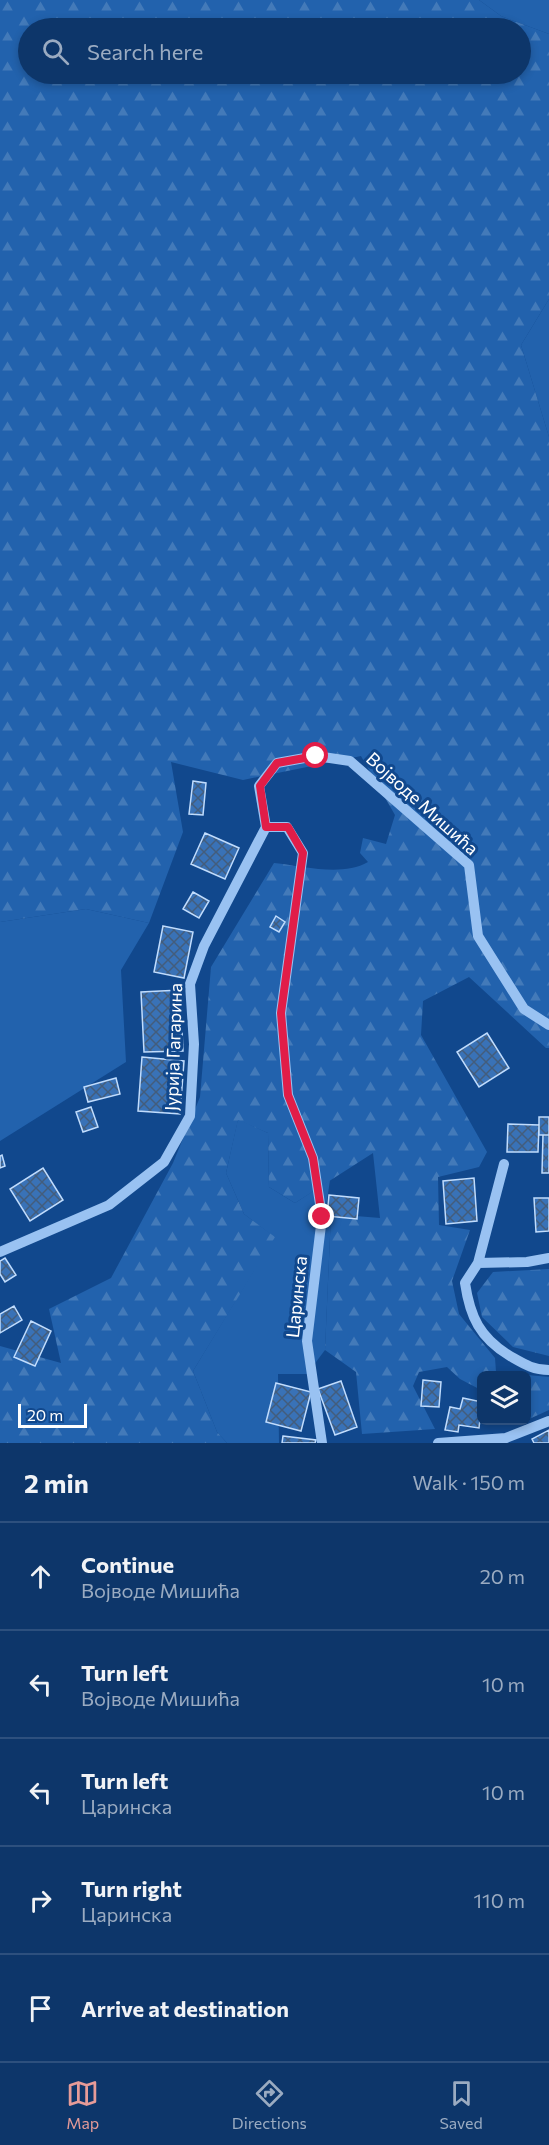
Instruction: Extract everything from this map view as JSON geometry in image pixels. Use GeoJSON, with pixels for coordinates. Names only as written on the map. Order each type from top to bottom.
{"type":"FeatureCollection","features":[{"type":"Feature","properties":{"kind":"street","name":"Војводе Мишића"},"geometry":{"type":"LineString","coordinates":[[266,827],[260,786],[277,763],[316,756],[350,761],[469,865],[478,936],[524,1009],[549,1025]]}},
{"type":"Feature","properties":{"kind":"street","name":"Јурија Гагарина"},"geometry":{"type":"LineString","coordinates":[[0,1252],[109,1205],[164,1162],[190,1116],[194,1044],[190,984],[204,946],[266,827]]}},
{"type":"Feature","properties":{"kind":"street","name":"Царинска"},"geometry":{"type":"LineString","coordinates":[[266,827],[288,827],[303,853],[281,1013],[288,1095],[313,1158],[322,1217],[307,1341],[322,1443]]}},
{"type":"Feature","properties":{"kind":"street"},"geometry":{"type":"LineString","coordinates":[[504,1164],[478,1263],[465,1283],[469,1310],[480,1333],[496,1347],[533,1370],[549,1370]]}},
{"type":"Feature","properties":{"kind":"street"},"geometry":{"type":"LineString","coordinates":[[478,1263],[527,1262],[549,1258]]}},
{"type":"Feature","properties":{"kind":"street"},"geometry":{"type":"LineString","coordinates":[[438,1443],[507,1438],[549,1422]]}},
{"type":"Feature","properties":{"kind":"green space"},"geometry":{"type":"Polygon","coordinates":[[[0,0],[479,0],[506,18],[18,18],[18,84],[531,84],[531,27],[549,34],[549,299],[521,345],[549,437],[549,1048],[546,1048],[469,977],[423,1001],[421,1035],[487,1152],[479,1167],[438,1177],[439,1225],[470,1230],[452,1281],[459,1314],[495,1358],[496,1371],[477,1371],[477,1388],[460,1379],[447,1367],[419,1372],[413,1386],[435,1429],[362,1434],[356,1372],[325,1350],[331,1214],[380,1218],[373,1153],[295,1203],[269,1187],[268,1133],[238,1120],[226,1173],[244,1214],[275,1237],[193,1371],[217,1432],[227,1443],[0,1443],[0,1346],[61,1363],[49,1309],[111,1278],[173,1163],[200,1097],[211,967],[274,863],[334,870],[346,869],[368,862],[360,853],[363,838],[386,844],[395,815],[361,756],[243,780],[171,762],[183,832],[149,923],[86,909],[0,922],[0,0]]]}},
{"type":"Feature","properties":{"kind":"green space"},"geometry":{"type":"Polygon","coordinates":[[[479,0],[549,0],[549,34],[531,27],[531,18],[501,16],[479,0]]]}},
{"type":"Feature","properties":{"kind":"green space"},"geometry":{"type":"Polygon","coordinates":[[[549,299],[549,437],[521,345],[549,299]]]}},
{"type":"Feature","properties":{"kind":"green space"},"geometry":{"type":"Polygon","coordinates":[[[86,909],[149,923],[121,970],[126,1062],[0,1141],[0,922],[86,909]]]}},
{"type":"Feature","properties":{"kind":"green space"},"geometry":{"type":"Polygon","coordinates":[[[238,1119],[268,1133],[269,1187],[295,1203],[330,1180],[325,1214],[331,1214],[325,1350],[307,1374],[278,1374],[279,1443],[227,1443],[217,1432],[193,1371],[274,1237],[244,1214],[226,1173],[238,1119]]]}},
{"type":"Feature","properties":{"kind":"green space"},"geometry":{"type":"Polygon","coordinates":[[[549,1269],[549,1356],[513,1347],[482,1317],[477,1293],[493,1272],[549,1269]]]}},
{"type":"Feature","properties":{"kind":"green space"},"geometry":{"type":"Polygon","coordinates":[[[531,1375],[549,1377],[549,1410],[531,1418],[531,1375]]]}},
{"type":"Feature","properties":{"kind":"building"},"geometry":{"type":"Polygon","coordinates":[[[193,781],[206,783],[203,815],[189,814],[193,781]]]}},
{"type":"Feature","properties":{"kind":"building"},"geometry":{"type":"Polygon","coordinates":[[[205,833],[239,848],[225,879],[191,864],[205,833]]]}},
{"type":"Feature","properties":{"kind":"building"},"geometry":{"type":"Polygon","coordinates":[[[193,892],[209,901],[199,918],[183,909],[193,892]]]}},
{"type":"Feature","properties":{"kind":"building"},"geometry":{"type":"Polygon","coordinates":[[[276,916],[285,922],[279,932],[270,927],[276,916]]]}},
{"type":"Feature","properties":{"kind":"building"},"geometry":{"type":"Polygon","coordinates":[[[163,926],[193,932],[184,978],[154,972],[163,926]]]}},
{"type":"Feature","properties":{"kind":"building"},"geometry":{"type":"Polygon","coordinates":[[[180,990],[183,1051],[144,1052],[141,992],[180,990]]]}},
{"type":"Feature","properties":{"kind":"building"},"geometry":{"type":"Polygon","coordinates":[[[487,1033],[509,1068],[479,1087],[457,1052],[487,1033]]]}},
{"type":"Feature","properties":{"kind":"building"},"geometry":{"type":"Polygon","coordinates":[[[142,1057],[184,1061],[180,1114],[138,1111],[142,1057]]]}},
{"type":"Feature","properties":{"kind":"building"},"geometry":{"type":"Polygon","coordinates":[[[116,1078],[120,1094],[88,1102],[84,1087],[116,1078]]]}},
{"type":"Feature","properties":{"kind":"building"},"geometry":{"type":"Polygon","coordinates":[[[91,1107],[98,1127],[83,1132],[76,1112],[91,1107]]]}},
{"type":"Feature","properties":{"kind":"building"},"geometry":{"type":"Polygon","coordinates":[[[539,1117],[549,1117],[549,1135],[539,1135],[539,1117]]]}},
{"type":"Feature","properties":{"kind":"building"},"geometry":{"type":"Polygon","coordinates":[[[508,1124],[539,1125],[538,1152],[507,1152],[508,1124]]]}},
{"type":"Feature","properties":{"kind":"building"},"geometry":{"type":"Polygon","coordinates":[[[543,1135],[549,1135],[549,1173],[542,1173],[543,1135]]]}},
{"type":"Feature","properties":{"kind":"building"},"geometry":{"type":"Polygon","coordinates":[[[2,1155],[5,1166],[0,1168],[0,1156],[2,1155]]]}},
{"type":"Feature","properties":{"kind":"building"},"geometry":{"type":"Polygon","coordinates":[[[43,1168],[63,1200],[30,1221],[10,1189],[43,1168]]]}},
{"type":"Feature","properties":{"kind":"building"},"geometry":{"type":"Polygon","coordinates":[[[474,1178],[477,1221],[446,1224],[443,1181],[474,1178]]]}},
{"type":"Feature","properties":{"kind":"building"},"geometry":{"type":"Polygon","coordinates":[[[329,1195],[359,1198],[357,1219],[327,1216],[329,1195]]]}},
{"type":"Feature","properties":{"kind":"building"},"geometry":{"type":"Polygon","coordinates":[[[534,1198],[549,1198],[549,1231],[536,1232],[534,1198]]]}},
{"type":"Feature","properties":{"kind":"building"},"geometry":{"type":"Polygon","coordinates":[[[5,1258],[16,1275],[5,1282],[0,1274],[0,1261],[5,1258]]]}},
{"type":"Feature","properties":{"kind":"building"},"geometry":{"type":"Polygon","coordinates":[[[14,1306],[22,1320],[0,1333],[0,1314],[14,1306]]]}},
{"type":"Feature","properties":{"kind":"building"},"geometry":{"type":"Polygon","coordinates":[[[31,1321],[51,1331],[35,1366],[14,1357],[31,1321]]]}},
{"type":"Feature","properties":{"kind":"building"},"geometry":{"type":"Polygon","coordinates":[[[423,1380],[441,1382],[439,1407],[421,1406],[423,1380]]]}},
{"type":"Feature","properties":{"kind":"building"},"geometry":{"type":"Polygon","coordinates":[[[341,1381],[357,1427],[335,1435],[318,1389],[341,1381]]]}},
{"type":"Feature","properties":{"kind":"building"},"geometry":{"type":"Polygon","coordinates":[[[276,1383],[311,1392],[301,1431],[266,1422],[276,1383]]]}},
{"type":"Feature","properties":{"kind":"building"},"geometry":{"type":"Polygon","coordinates":[[[463,1398],[477,1401],[479,1428],[459,1425],[458,1432],[445,1430],[450,1407],[460,1409],[463,1398]]]}},
{"type":"Feature","properties":{"kind":"building"},"geometry":{"type":"Polygon","coordinates":[[[549,1430],[549,1443],[534,1443],[532,1439],[549,1430]]]}},
{"type":"Feature","properties":{"kind":"building"},"geometry":{"type":"Polygon","coordinates":[[[283,1436],[316,1440],[315,1443],[282,1443],[283,1436]]]}},
{"type":"Feature","properties":{"kind":"route"},"geometry":{"type":"LineString","coordinates":[[316,756],[277,763],[260,786],[266,827],[288,827],[303,853],[281,1013],[288,1095],[313,1158],[322,1217]]}}]}
